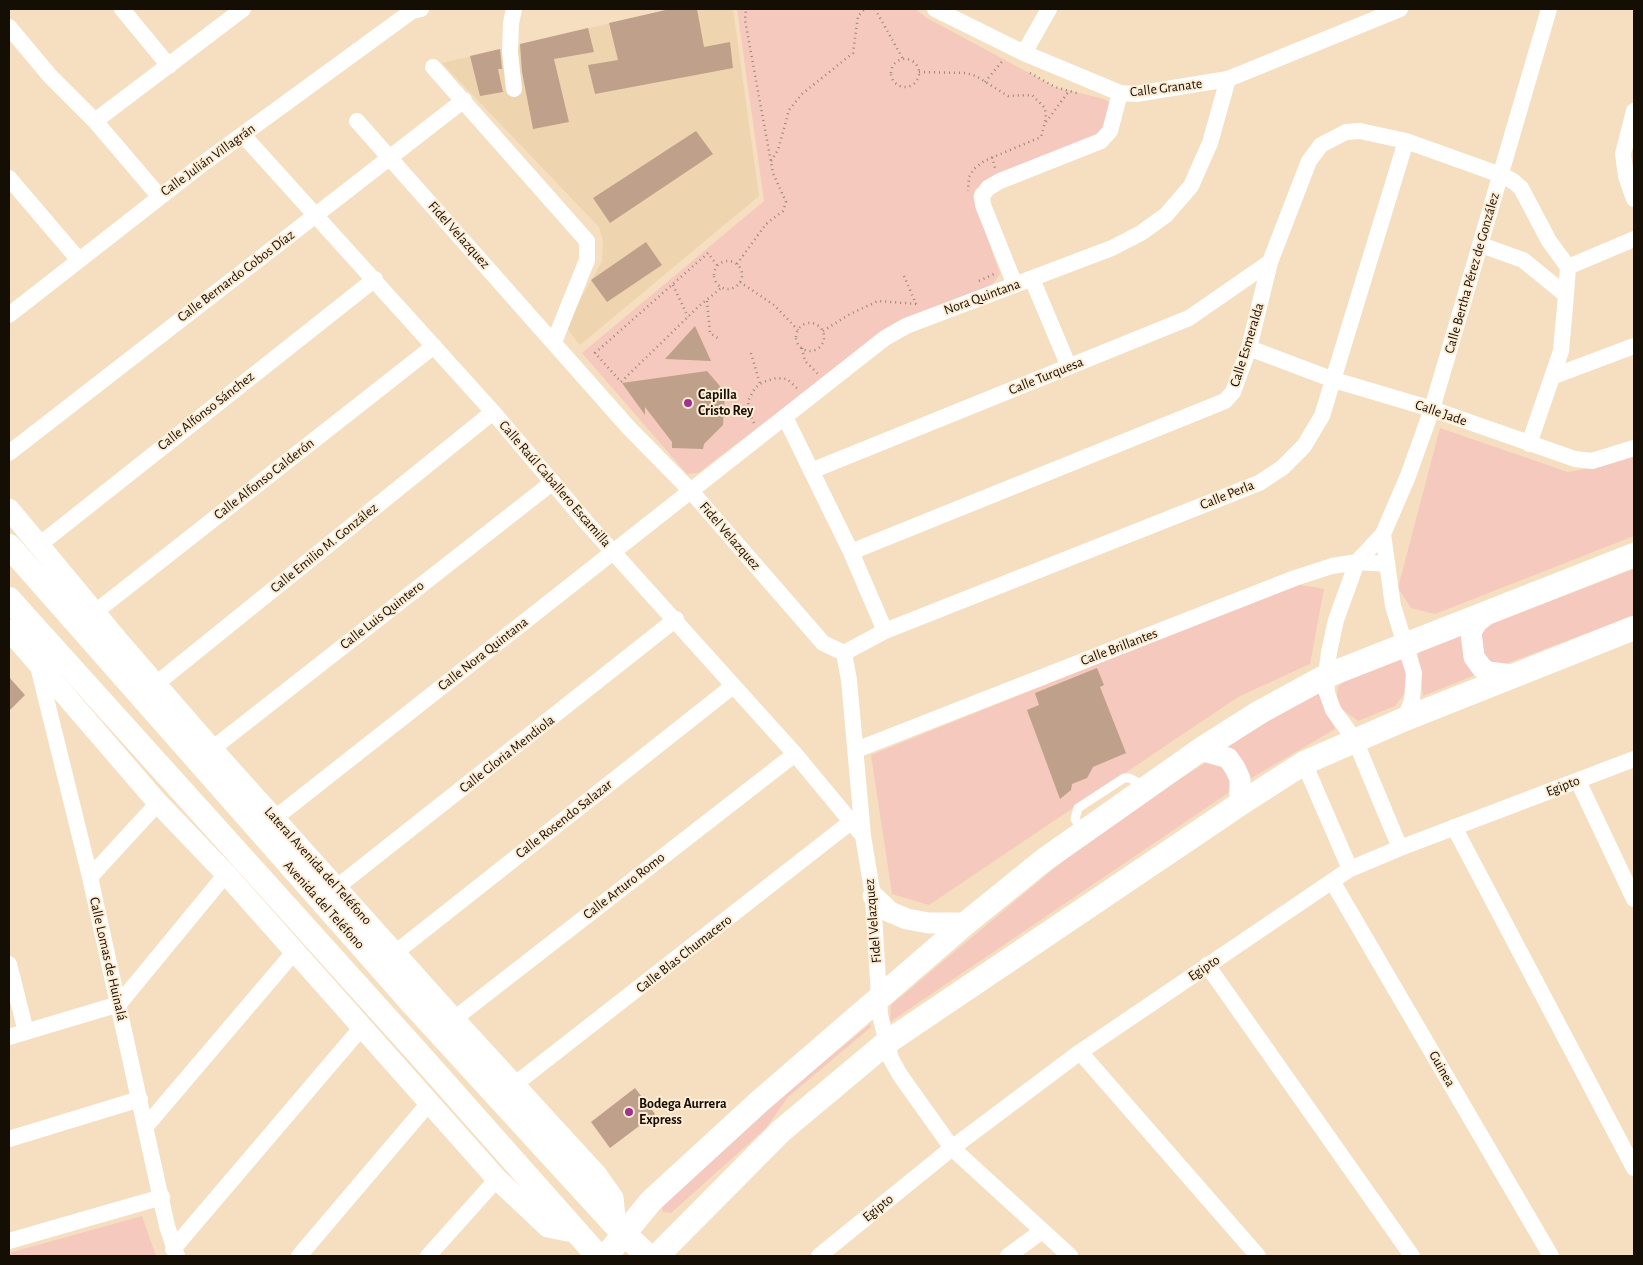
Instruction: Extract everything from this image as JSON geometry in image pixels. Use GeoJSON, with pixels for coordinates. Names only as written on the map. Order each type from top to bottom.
{"type":"FeatureCollection","features":[{"type":"Feature","properties":{"kind":"main road","name":"Avenida del Teléfono"},"geometry":{"type":"LineString","coordinates":[[9,546],[112,650],[419,995],[611,1244]]}},
{"type":"Feature","properties":{"kind":"main road"},"geometry":{"type":"LineString","coordinates":[[611,1244],[658,1194],[760,1101],[966,923],[1044,860],[1200,750],[1260,712],[1326,676],[1634,555]]}},
{"type":"Feature","properties":{"kind":"main road","name":"Avenida del Teléfono"},"geometry":{"type":"LineString","coordinates":[[9,599],[578,1233],[648,1256]]}},
{"type":"Feature","properties":{"kind":"main road"},"geometry":{"type":"LineString","coordinates":[[657,1256],[782,1131],[886,1043],[1240,804],[1304,763],[1355,740],[1512,675],[1634,628]]}},
{"type":"Feature","properties":{"kind":"street"},"geometry":{"type":"LineString","coordinates":[[122,9],[169,66]]}},
{"type":"Feature","properties":{"kind":"street"},"geometry":{"type":"LineString","coordinates":[[95,121],[243,9]]}},
{"type":"Feature","properties":{"kind":"street","name":"Calle Julián Villagrán"},"geometry":{"type":"LineString","coordinates":[[9,315],[159,196],[415,9]]}},
{"type":"Feature","properties":{"kind":"street"},"geometry":{"type":"LineString","coordinates":[[514,9],[511,23],[510,52],[514,89]]}},
{"type":"Feature","properties":{"kind":"street","name":"Calle Granate"},"geometry":{"type":"LineString","coordinates":[[936,9],[1022,61],[1120,93],[1157,92],[1228,79],[1400,9]]}},
{"type":"Feature","properties":{"kind":"street"},"geometry":{"type":"LineString","coordinates":[[1022,61],[1049,9]]}},
{"type":"Feature","properties":{"kind":"street","name":"Calle Bertha Pérez de González"},"geometry":{"type":"LineString","coordinates":[[1400,848],[1355,740],[1334,710],[1328,693],[1326,676],[1336,620],[1358,562],[1383,534],[1408,476],[1432,409],[1501,175],[1544,10]]}},
{"type":"Feature","properties":{"kind":"street"},"geometry":{"type":"LineString","coordinates":[[9,28],[50,76],[95,121],[159,196]]}},
{"type":"Feature","properties":{"kind":"street"},"geometry":{"type":"LineString","coordinates":[[433,68],[464,100],[587,241],[587,260],[554,342]]}},
{"type":"Feature","properties":{"kind":"street","name":"Nora Quintana"},"geometry":{"type":"LineString","coordinates":[[690,490],[885,338],[906,326],[1112,248],[1141,233],[1166,215],[1191,186],[1210,143],[1228,79]]}},
{"type":"Feature","properties":{"kind":"street"},"geometry":{"type":"LineString","coordinates":[[1015,285],[983,206],[982,196],[988,188],[1000,181],[1101,141],[1110,131],[1120,93]]}},
{"type":"Feature","properties":{"kind":"street","name":"Calle Bernardo Cobos Díaz"},"geometry":{"type":"LineString","coordinates":[[9,453],[464,100]]}},
{"type":"Feature","properties":{"kind":"street"},"geometry":{"type":"LineString","coordinates":[[1634,111],[1630,135],[1623,154],[1626,176],[1634,200]]}},
{"type":"Feature","properties":{"kind":"street","name":"Fidel Velazquez"},"geometry":{"type":"LineString","coordinates":[[357,121],[629,428],[690,490],[823,643],[844,653],[849,680],[863,836],[873,896],[879,999],[886,1043],[900,1076],[952,1148],[1070,1256]]}},
{"type":"Feature","properties":{"kind":"street","name":"Calle Esmeralda"},"geometry":{"type":"LineString","coordinates":[[851,552],[1225,401],[1233,392],[1249,348],[1270,262],[1309,161],[1321,145],[1346,132],[1360,131],[1406,141],[1501,175],[1521,188],[1549,241],[1568,267]]}},
{"type":"Feature","properties":{"kind":"street","name":"Calle Raúl Caballero Escamilla"},"geometry":{"type":"LineString","coordinates":[[243,135],[375,279],[493,412],[795,754],[863,836]]}},
{"type":"Feature","properties":{"kind":"street","name":"Calle Perla"},"geometry":{"type":"LineString","coordinates":[[844,653],[885,631],[1258,483],[1282,468],[1304,446],[1322,416],[1406,141]]}},
{"type":"Feature","properties":{"kind":"street"},"geometry":{"type":"LineString","coordinates":[[9,178],[78,259]]}},
{"type":"Feature","properties":{"kind":"street"},"geometry":{"type":"LineString","coordinates":[[1529,444],[1554,376],[1564,326],[1568,267],[1634,239]]}},
{"type":"Feature","properties":{"kind":"street"},"geometry":{"type":"LineString","coordinates":[[1481,245],[1523,260],[1566,295]]}},
{"type":"Feature","properties":{"kind":"street","name":"Calle Turquesa"},"geometry":{"type":"LineString","coordinates":[[812,471],[1190,318],[1270,262]]}},
{"type":"Feature","properties":{"kind":"street","name":"Calle Alfonso Sánchez"},"geometry":{"type":"LineString","coordinates":[[39,545],[375,279]]}},
{"type":"Feature","properties":{"kind":"street"},"geometry":{"type":"LineString","coordinates":[[1032,279],[1069,367]]}},
{"type":"Feature","properties":{"kind":"street","name":"Calle Alfonso Calderón"},"geometry":{"type":"LineString","coordinates":[[94,613],[434,346]]}},
{"type":"Feature","properties":{"kind":"street"},"geometry":{"type":"LineString","coordinates":[[1554,376],[1634,346]]}},
{"type":"Feature","properties":{"kind":"street","name":"Calle Jade"},"geometry":{"type":"LineString","coordinates":[[1249,348],[1334,380],[1432,409],[1575,459],[1592,461],[1614,456],[1634,448]]}},
{"type":"Feature","properties":{"kind":"street","name":"Calle Emilio M. González"},"geometry":{"type":"LineString","coordinates":[[156,684],[493,412]]}},
{"type":"Feature","properties":{"kind":"street"},"geometry":{"type":"LineString","coordinates":[[785,417],[851,552],[885,631]]}},
{"type":"Feature","properties":{"kind":"street","name":"Calle Luis Quintero"},"geometry":{"type":"LineString","coordinates":[[212,749],[553,482]]}},
{"type":"Feature","properties":{"kind":"street","name":"Calle Nora Quintana"},"geometry":{"type":"LineString","coordinates":[[275,818],[690,490]]}},
{"type":"Feature","properties":{"kind":"street","name":"Lateral Avenida del Teléfono"},"geometry":{"type":"LineString","coordinates":[[9,509],[94,613],[112,650],[156,684],[395,953],[419,995],[454,1019],[597,1175],[613,1198],[611,1244]]}},
{"type":"Feature","properties":{"kind":"street"},"geometry":{"type":"LineString","coordinates":[[1383,534],[1393,606],[1406,643],[1415,685],[1405,719]]}},
{"type":"Feature","properties":{"kind":"street","name":"Calle Brillantes"},"geometry":{"type":"LineString","coordinates":[[856,750],[1295,578],[1332,566],[1358,562],[1387,564]]}},
{"type":"Feature","properties":{"kind":"street"},"geometry":{"type":"LineString","coordinates":[[1493,610],[1478,622],[1471,632],[1474,657],[1482,668],[1488,672],[1512,675]]}},
{"type":"Feature","properties":{"kind":"street","name":"Calle Gloria Mendiola"},"geometry":{"type":"LineString","coordinates":[[337,887],[676,620]]}},
{"type":"Feature","properties":{"kind":"street"},"geometry":{"type":"LineString","coordinates":[[9,630],[158,803],[226,874],[497,1179],[548,1226],[578,1233]]}},
{"type":"Feature","properties":{"kind":"street","name":"Calle Lomas de Huinalá"},"geometry":{"type":"LineString","coordinates":[[37,661],[90,877],[175,1253]]}},
{"type":"Feature","properties":{"kind":"street","name":"Calle Rosendo Salazar"},"geometry":{"type":"LineString","coordinates":[[395,953],[733,686]]}},
{"type":"Feature","properties":{"kind":"street"},"geometry":{"type":"LineString","coordinates":[[1200,750],[1228,758],[1240,779],[1240,804]]}},
{"type":"Feature","properties":{"kind":"street","name":"Calle Arturo Romo"},"geometry":{"type":"LineString","coordinates":[[454,1019],[795,754]]}},
{"type":"Feature","properties":{"kind":"street","name":"Egipto"},"geometry":{"type":"LineString","coordinates":[[819,1256],[952,1148],[1080,1052],[1350,870],[1400,848],[1634,758]]}},
{"type":"Feature","properties":{"kind":"street"},"geometry":{"type":"LineString","coordinates":[[1304,763],[1350,870]]}},
{"type":"Feature","properties":{"kind":"street"},"geometry":{"type":"LineString","coordinates":[[1578,781],[1634,899]]}},
{"type":"Feature","properties":{"kind":"street"},"geometry":{"type":"LineString","coordinates":[[90,877],[158,803]]}},
{"type":"Feature","properties":{"kind":"street","name":"Calle Blas Chumacero"},"geometry":{"type":"LineString","coordinates":[[514,1085],[852,821]]}},
{"type":"Feature","properties":{"kind":"street"},"geometry":{"type":"LineString","coordinates":[[1454,827],[1634,1168]]}},
{"type":"Feature","properties":{"kind":"street"},"geometry":{"type":"LineString","coordinates":[[9,1037],[119,1004],[226,874]]}},
{"type":"Feature","properties":{"kind":"street","name":"Guinea"},"geometry":{"type":"LineString","coordinates":[[1332,881],[1551,1256]]}},
{"type":"Feature","properties":{"kind":"street"},"geometry":{"type":"LineString","coordinates":[[873,896],[890,912],[907,919],[929,923],[966,923]]}},
{"type":"Feature","properties":{"kind":"street"},"geometry":{"type":"LineString","coordinates":[[146,1126],[295,951]]}},
{"type":"Feature","properties":{"kind":"street"},"geometry":{"type":"LineString","coordinates":[[9,964],[26,1032]]}},
{"type":"Feature","properties":{"kind":"street"},"geometry":{"type":"LineString","coordinates":[[1207,965],[1412,1256]]}},
{"type":"Feature","properties":{"kind":"street"},"geometry":{"type":"LineString","coordinates":[[175,1253],[362,1027]]}},
{"type":"Feature","properties":{"kind":"street"},"geometry":{"type":"LineString","coordinates":[[1080,1052],[1258,1256]]}},
{"type":"Feature","properties":{"kind":"street"},"geometry":{"type":"LineString","coordinates":[[401,1070],[419,1054]]}},
{"type":"Feature","properties":{"kind":"street"},"geometry":{"type":"LineString","coordinates":[[9,1139],[140,1098]]}},
{"type":"Feature","properties":{"kind":"street"},"geometry":{"type":"LineString","coordinates":[[299,1256],[429,1103]]}},
{"type":"Feature","properties":{"kind":"street"},"geometry":{"type":"LineString","coordinates":[[428,1256],[497,1179]]}},
{"type":"Feature","properties":{"kind":"street"},"geometry":{"type":"LineString","coordinates":[[9,1242],[162,1197]]}},
{"type":"Feature","properties":{"kind":"street"},"geometry":{"type":"LineString","coordinates":[[1008,1256],[1042,1231]]}},
{"type":"Feature","properties":{"kind":"path"},"geometry":{"type":"LineString","coordinates":[[736,264],[766,224],[779,216],[786,207],[785,196],[774,178],[745,20],[746,9]]}},
{"type":"Feature","properties":{"kind":"path"},"geometry":{"type":"LineString","coordinates":[[771,162],[778,150],[789,110],[802,94],[853,53],[858,16],[865,9]]}},
{"type":"Feature","properties":{"kind":"path"},"geometry":{"type":"LineString","coordinates":[[875,9],[903,59]]}},
{"type":"Feature","properties":{"kind":"path"},"geometry":{"type":"LineString","coordinates":[[985,82],[1004,60],[996,55]]}},
{"type":"Feature","properties":{"kind":"path"},"geometry":{"type":"LineString","coordinates":[[903,59],[914,62],[919,72],[918,80],[912,85],[899,86],[894,82],[891,72],[895,63],[903,59]]}},
{"type":"Feature","properties":{"kind":"path"},"geometry":{"type":"LineString","coordinates":[[1022,61],[1055,87],[1083,95]]}},
{"type":"Feature","properties":{"kind":"path"},"geometry":{"type":"LineString","coordinates":[[919,72],[966,73],[976,76],[1008,96],[1032,95],[1045,108],[1045,123],[1041,138],[992,158],[974,169],[968,182],[970,197]]}},
{"type":"Feature","properties":{"kind":"path"},"geometry":{"type":"LineString","coordinates":[[1045,123],[1069,91]]}},
{"type":"Feature","properties":{"kind":"path"},"geometry":{"type":"LineString","coordinates":[[717,265],[708,253],[595,353],[621,382],[721,288]]}},
{"type":"Feature","properties":{"kind":"path"},"geometry":{"type":"LineString","coordinates":[[724,262],[736,264],[741,271],[740,282],[729,289],[721,288],[714,280],[714,270],[717,265],[724,262]]}},
{"type":"Feature","properties":{"kind":"path"},"geometry":{"type":"LineString","coordinates":[[977,282],[993,275],[996,269]]}},
{"type":"Feature","properties":{"kind":"path"},"geometry":{"type":"LineString","coordinates":[[904,276],[916,304]]}},
{"type":"Feature","properties":{"kind":"path"},"geometry":{"type":"LineString","coordinates":[[740,282],[774,305],[798,330]]}},
{"type":"Feature","properties":{"kind":"path"},"geometry":{"type":"LineString","coordinates":[[673,284],[688,317]]}},
{"type":"Feature","properties":{"kind":"path"},"geometry":{"type":"LineString","coordinates":[[707,300],[710,333],[719,339]]}},
{"type":"Feature","properties":{"kind":"path"},"geometry":{"type":"LineString","coordinates":[[822,331],[850,314],[878,301],[916,304],[926,302]]}},
{"type":"Feature","properties":{"kind":"path"},"geometry":{"type":"LineString","coordinates":[[802,348],[812,351],[820,347],[824,338],[819,326],[812,323],[803,325],[798,330],[796,337],[802,348],[805,361],[823,378]]}},
{"type":"Feature","properties":{"kind":"path"},"geometry":{"type":"LineString","coordinates":[[751,353],[760,384]]}},
{"type":"Feature","properties":{"kind":"path"},"geometry":{"type":"LineString","coordinates":[[757,428],[749,413],[748,406],[750,397],[760,384],[776,378],[787,379],[802,394]]}},
{"type":"Feature","properties":{"kind":"shaded area"},"geometry":{"type":"Polygon","coordinates":[[[670,9],[733,9],[759,196],[580,345],[565,326],[602,261],[603,241],[599,227],[442,63],[670,9]]]}},
{"type":"Feature","properties":{"kind":"shaded area"},"geometry":{"type":"Polygon","coordinates":[[[737,9],[915,9],[927,18],[1055,87],[1104,99],[1110,103],[1112,110],[1099,137],[975,189],[973,197],[1000,274],[992,285],[873,340],[698,473],[687,474],[582,353],[764,201],[737,9]]]}},
{"type":"Feature","properties":{"kind":"shaded area"},"geometry":{"type":"Polygon","coordinates":[[[1440,428],[1568,472],[1603,466],[1634,454],[1634,536],[1435,614],[1411,608],[1398,588],[1440,428]]]}},
{"type":"Feature","properties":{"kind":"shaded area"},"geometry":{"type":"Polygon","coordinates":[[[1634,569],[1634,615],[1503,665],[1494,666],[1480,655],[1480,634],[1491,624],[1634,569]]]}},
{"type":"Feature","properties":{"kind":"shaded area"},"geometry":{"type":"Polygon","coordinates":[[[1296,584],[1324,589],[1310,664],[1238,697],[929,905],[892,894],[871,755],[1296,584]]]}},
{"type":"Feature","properties":{"kind":"shaded area"},"geometry":{"type":"Polygon","coordinates":[[[1465,631],[1480,673],[1423,696],[1418,651],[1465,631]]]}},
{"type":"Feature","properties":{"kind":"shaded area"},"geometry":{"type":"Polygon","coordinates":[[[1399,659],[1404,662],[1408,669],[1408,689],[1395,706],[1358,721],[1342,709],[1337,697],[1338,686],[1345,681],[1399,659]]]}},
{"type":"Feature","properties":{"kind":"shaded area"},"geometry":{"type":"Polygon","coordinates":[[[1319,691],[1335,729],[1248,780],[1223,747],[1319,691]]]}},
{"type":"Feature","properties":{"kind":"shaded area"},"geometry":{"type":"Polygon","coordinates":[[[1210,760],[1220,762],[1232,779],[1228,793],[890,1022],[891,1005],[1106,825],[1210,760]]]}},
{"type":"Feature","properties":{"kind":"shaded area"},"geometry":{"type":"Polygon","coordinates":[[[870,1024],[871,1027],[788,1097],[766,1128],[671,1213],[663,1212],[662,1207],[759,1115],[870,1024]]]}},
{"type":"Feature","properties":{"kind":"shaded area"},"geometry":{"type":"Polygon","coordinates":[[[142,1216],[156,1256],[9,1256],[9,1253],[142,1216]]]}},
{"type":"Feature","properties":{"kind":"building"},"geometry":{"type":"Polygon","coordinates":[[[670,9],[697,9],[704,47],[730,42],[733,68],[595,94],[588,65],[618,60],[609,23],[670,9]]]}},
{"type":"Feature","properties":{"kind":"building"},"geometry":{"type":"Polygon","coordinates":[[[588,28],[594,52],[554,59],[569,122],[533,129],[522,72],[520,44],[588,28]]]}},
{"type":"Feature","properties":{"kind":"building"},"geometry":{"type":"Polygon","coordinates":[[[500,49],[502,69],[498,69],[503,92],[480,96],[470,56],[500,49]]]}},
{"type":"Feature","properties":{"kind":"building"},"geometry":{"type":"Polygon","coordinates":[[[696,131],[713,154],[610,223],[593,198],[696,131]]]}},
{"type":"Feature","properties":{"kind":"building"},"geometry":{"type":"Polygon","coordinates":[[[646,242],[662,265],[607,302],[591,280],[646,242]]]}},
{"type":"Feature","properties":{"kind":"building"},"geometry":{"type":"Polygon","coordinates":[[[695,326],[711,361],[665,359],[695,326]]]}},
{"type":"Feature","properties":{"kind":"building","name":"Capilla Cristo Rey"},"geometry":{"type":"Polygon","coordinates":[[[707,371],[725,392],[723,425],[704,444],[703,449],[672,448],[672,442],[645,407],[645,415],[622,383],[707,371]]]}},
{"type":"Feature","properties":{"kind":"building"},"geometry":{"type":"Polygon","coordinates":[[[1097,668],[1104,685],[1100,687],[1126,753],[1093,767],[1087,778],[1072,784],[1071,790],[1060,799],[1027,710],[1039,705],[1035,693],[1097,668]]]}},
{"type":"Feature","properties":{"kind":"building"},"geometry":{"type":"Polygon","coordinates":[[[9,677],[25,695],[9,711],[9,677]]]}},
{"type":"Feature","properties":{"kind":"building"},"geometry":{"type":"Polygon","coordinates":[[[635,1088],[655,1114],[610,1148],[591,1122],[635,1088]]]}},
{"type":"Feature","properties":{"kind":"place","name":"Capilla Cristo Rey"},"geometry":{"type":"Point","coordinates":[688,403]}},
{"type":"Feature","properties":{"kind":"place","name":"Bodega Aurrera Express"},"geometry":{"type":"Point","coordinates":[629,1112]}}]}
